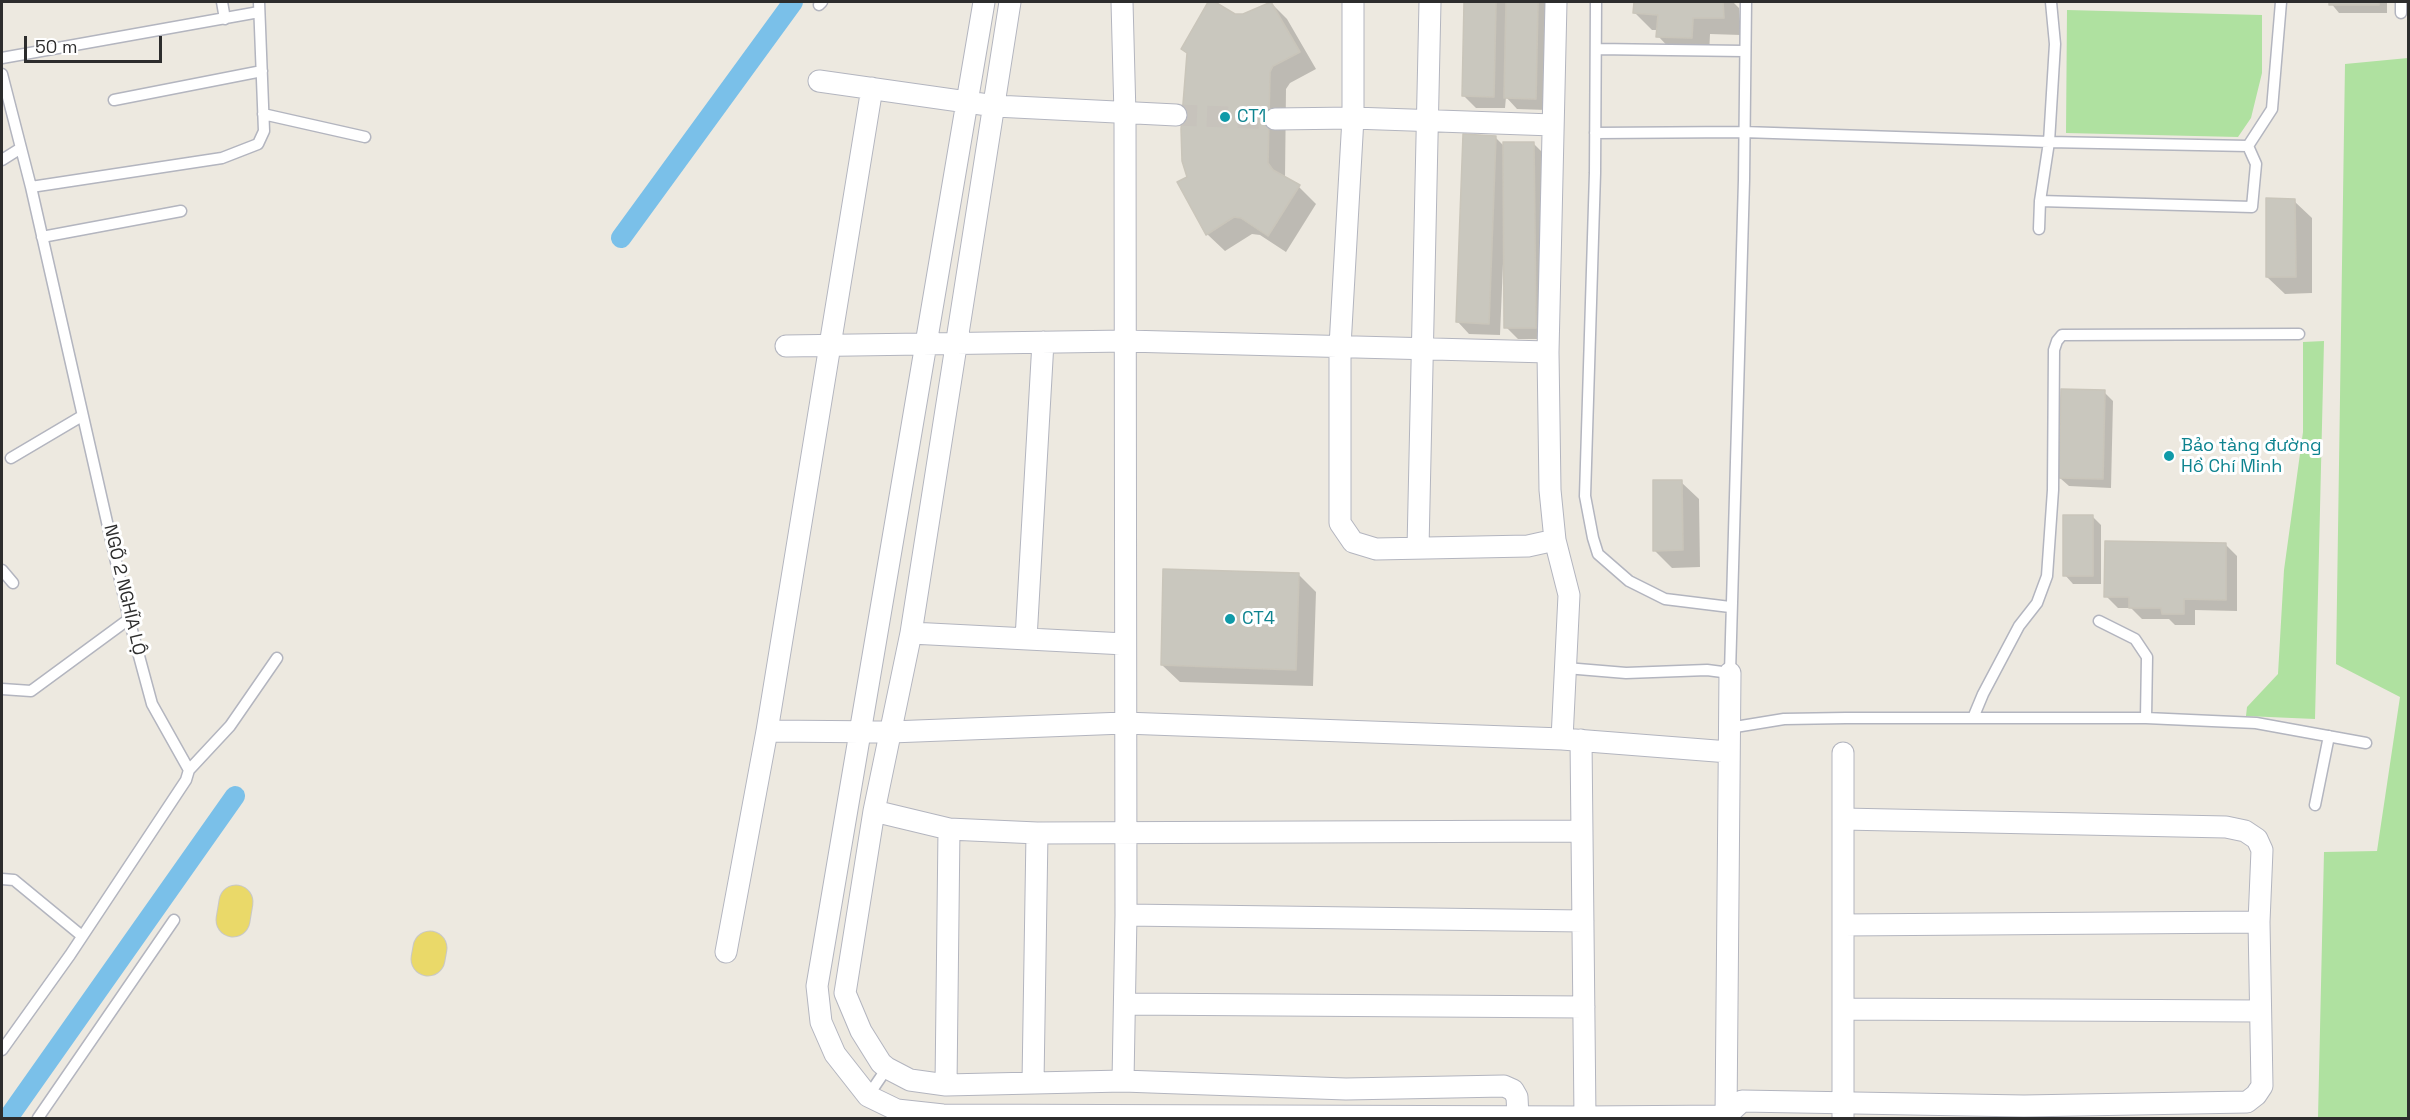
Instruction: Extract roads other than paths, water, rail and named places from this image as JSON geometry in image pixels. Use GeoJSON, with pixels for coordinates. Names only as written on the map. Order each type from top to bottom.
{"type":"FeatureCollection","features":[{"type":"Feature","properties":{"kind":"street"},"geometry":{"type":"LineString","coordinates":[[984,2],[928,344],[817,986],[821,1022],[835,1053],[868,1096],[897,1110],[943,1115],[1346,1106],[1504,1086],[1513,1090],[1517,1097],[1518,1117]]}},
{"type":"Feature","properties":{"kind":"street"},"geometry":{"type":"LineString","coordinates":[[1010,2],[911,633],[874,811],[845,993],[861,1031],[881,1063],[910,1080],[946,1085],[1123,1081],[1346,1106],[1518,1117],[1726,1117],[1742,1101],[1843,1110],[2024,1112],[2247,1102],[2262,1086],[2259,922],[2262,850],[2257,839],[2245,831],[2226,827],[1843,819]]}},
{"type":"Feature","properties":{"kind":"street"},"geometry":{"type":"LineString","coordinates":[[1122,2],[1126,341],[1124,723],[1126,1004],[1123,1081]]}},
{"type":"Feature","properties":{"kind":"street"},"geometry":{"type":"LineString","coordinates":[[1353,2],[1353,118],[1340,346],[1340,523],[1353,542],[1376,549],[1528,546],[1555,540]]}},
{"type":"Feature","properties":{"kind":"street"},"geometry":{"type":"LineString","coordinates":[[1418,548],[1430,2]]}},
{"type":"Feature","properties":{"kind":"street"},"geometry":{"type":"LineString","coordinates":[[1556,2],[1548,352],[1550,490],[1555,540],[1569,595],[1566,668],[1571,740],[1582,831],[1586,1118]]}},
{"type":"Feature","properties":{"kind":"street"},"geometry":{"type":"LineString","coordinates":[[819,81],[995,106],[1125,115],[1176,115]]}},
{"type":"Feature","properties":{"kind":"street"},"geometry":{"type":"LineString","coordinates":[[726,952],[767,731],[872,88]]}},
{"type":"Feature","properties":{"kind":"street"},"geometry":{"type":"LineString","coordinates":[[1275,119],[1353,118],[1553,125]]}},
{"type":"Feature","properties":{"kind":"street"},"geometry":{"type":"LineString","coordinates":[[786,346],[1126,341],[1548,352]]}},
{"type":"Feature","properties":{"kind":"street"},"geometry":{"type":"LineString","coordinates":[[1026,639],[1043,342]]}},
{"type":"Feature","properties":{"kind":"street"},"geometry":{"type":"LineString","coordinates":[[911,633],[1125,644]]}},
{"type":"Feature","properties":{"kind":"street"},"geometry":{"type":"LineString","coordinates":[[1726,1117],[1730,673]]}},
{"type":"Feature","properties":{"kind":"street"},"geometry":{"type":"LineString","coordinates":[[767,731],[891,732],[1124,723],[1571,740],[1729,752]]}},
{"type":"Feature","properties":{"kind":"street"},"geometry":{"type":"LineString","coordinates":[[1843,753],[1843,1110]]}},
{"type":"Feature","properties":{"kind":"street"},"geometry":{"type":"LineString","coordinates":[[874,811],[949,829],[1037,833],[1582,831]]}},
{"type":"Feature","properties":{"kind":"street"},"geometry":{"type":"LineString","coordinates":[[946,1085],[949,829]]}},
{"type":"Feature","properties":{"kind":"street"},"geometry":{"type":"LineString","coordinates":[[1033,1082],[1037,833]]}},
{"type":"Feature","properties":{"kind":"street"},"geometry":{"type":"LineString","coordinates":[[1126,915],[1583,921]]}},
{"type":"Feature","properties":{"kind":"street"},"geometry":{"type":"LineString","coordinates":[[1843,924],[2259,922]]}},
{"type":"Feature","properties":{"kind":"street"},"geometry":{"type":"LineString","coordinates":[[1126,1004],[1584,1007]]}},
{"type":"Feature","properties":{"kind":"street"},"geometry":{"type":"LineString","coordinates":[[1844,1009],[2260,1011]]}},
{"type":"Feature","properties":{"kind":"lane"},"geometry":{"type":"LineString","coordinates":[[222,2],[225,19]]}},
{"type":"Feature","properties":{"kind":"lane"},"geometry":{"type":"LineString","coordinates":[[1596,2],[1595,133],[1585,496],[1593,538],[1598,554],[1629,581],[1665,599],[1730,607]]}},
{"type":"Feature","properties":{"kind":"lane"},"geometry":{"type":"LineString","coordinates":[[1566,668],[1626,673],[1707,670],[1730,673],[1746,2]]}},
{"type":"Feature","properties":{"kind":"lane"},"geometry":{"type":"LineString","coordinates":[[2039,229],[2040,201],[2049,142],[2055,44],[2051,2]]}},
{"type":"Feature","properties":{"kind":"lane"},"geometry":{"type":"LineString","coordinates":[[2248,146],[2272,109],[2281,2]]}},
{"type":"Feature","properties":{"kind":"lane"},"geometry":{"type":"LineString","coordinates":[[2,58],[225,19],[259,7],[264,131],[258,144],[222,158],[31,187]]}},
{"type":"Feature","properties":{"kind":"lane"},"geometry":{"type":"LineString","coordinates":[[1596,49],[1744,51]]}},
{"type":"Feature","properties":{"kind":"lane"},"geometry":{"type":"LineString","coordinates":[[114,100],[262,71]]}},
{"type":"Feature","properties":{"kind":"lane","name":"NGÕ 2 NGHĨA LỘ"},"geometry":{"type":"LineString","coordinates":[[2,74],[31,187],[129,619],[152,704],[189,770]]}},
{"type":"Feature","properties":{"kind":"lane"},"geometry":{"type":"LineString","coordinates":[[263,114],[364,137]]}},
{"type":"Feature","properties":{"kind":"lane"},"geometry":{"type":"LineString","coordinates":[[1595,133],[1743,132],[2248,146]]}},
{"type":"Feature","properties":{"kind":"lane"},"geometry":{"type":"LineString","coordinates":[[2040,201],[2252,207],[2256,164],[2248,146]]}},
{"type":"Feature","properties":{"kind":"lane"},"geometry":{"type":"LineString","coordinates":[[2,160],[21,148]]}},
{"type":"Feature","properties":{"kind":"lane"},"geometry":{"type":"LineString","coordinates":[[42,237],[181,211]]}},
{"type":"Feature","properties":{"kind":"lane"},"geometry":{"type":"LineString","coordinates":[[1973,718],[2019,626],[2037,603],[2047,576],[2053,490],[2054,350],[2062,335],[2299,334]]}},
{"type":"Feature","properties":{"kind":"lane"},"geometry":{"type":"LineString","coordinates":[[11,458],[82,416]]}},
{"type":"Feature","properties":{"kind":"lane"},"geometry":{"type":"LineString","coordinates":[[2,570],[13,583]]}},
{"type":"Feature","properties":{"kind":"lane"},"geometry":{"type":"LineString","coordinates":[[2,689],[31,691],[129,619]]}},
{"type":"Feature","properties":{"kind":"lane"},"geometry":{"type":"LineString","coordinates":[[2099,621],[2135,639],[2147,657],[2146,718]]}},
{"type":"Feature","properties":{"kind":"lane"},"geometry":{"type":"LineString","coordinates":[[2,1050],[82,936],[186,780],[189,770],[230,726],[277,658]]}},
{"type":"Feature","properties":{"kind":"lane"},"geometry":{"type":"LineString","coordinates":[[1729,728],[1784,719],[2146,718],[2256,723],[2366,743]]}},
{"type":"Feature","properties":{"kind":"lane"},"geometry":{"type":"LineString","coordinates":[[2315,805],[2329,736]]}},
{"type":"Feature","properties":{"kind":"lane"},"geometry":{"type":"LineString","coordinates":[[2,879],[14,880],[82,936]]}},
{"type":"Feature","properties":{"kind":"lane"},"geometry":{"type":"LineString","coordinates":[[38,1119],[174,920]]}},
{"type":"Feature","properties":{"kind":"lane"},"geometry":{"type":"LineString","coordinates":[[868,1096],[887,1068]]}},
{"type":"Feature","properties":{"kind":"waterway"},"geometry":{"type":"LineString","coordinates":[[621,238],[793,2]]}},
{"type":"Feature","properties":{"kind":"waterway"},"geometry":{"type":"LineString","coordinates":[[8,1118],[235,796]]}},
{"type":"Feature","properties":{"kind":"tunnel"},"geometry":{"type":"LineString","coordinates":[[1176,115],[1275,119]]}},
{"type":"Feature","properties":{"kind":"place","name":"CT1"},"geometry":{"type":"Point","coordinates":[1225,117]}},
{"type":"Feature","properties":{"kind":"place","name":"Bảo tàng đường Hồ Chí Minh"},"geometry":{"type":"Point","coordinates":[2169,456]}},
{"type":"Feature","properties":{"kind":"place","name":"CT4"},"geometry":{"type":"Point","coordinates":[1230,619]}}]}
